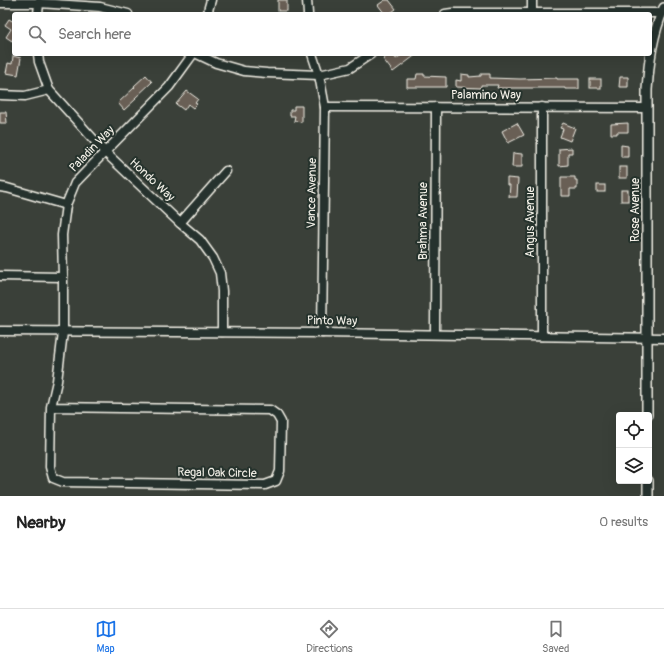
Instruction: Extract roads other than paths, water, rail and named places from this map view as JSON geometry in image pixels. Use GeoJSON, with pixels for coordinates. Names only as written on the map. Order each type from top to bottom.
{"type":"FeatureCollection","features":[{"type":"Feature","properties":{"kind":"street"},"geometry":{"type":"LineString","coordinates":[[208,12],[211,0]]}},
{"type":"Feature","properties":{"kind":"street"},"geometry":{"type":"LineString","coordinates":[[307,0],[308,12]]}},
{"type":"Feature","properties":{"kind":"street"},"geometry":{"type":"LineString","coordinates":[[532,0],[532,12]]}},
{"type":"Feature","properties":{"kind":"street"},"geometry":{"type":"LineString","coordinates":[[0,3],[39,3],[100,8],[119,12]]}},
{"type":"Feature","properties":{"kind":"street"},"geometry":{"type":"LineString","coordinates":[[38,12],[39,3]]}},
{"type":"Feature","properties":{"kind":"street"},"geometry":{"type":"LineString","coordinates":[[598,12],[663,11]]}},
{"type":"Feature","properties":{"kind":"street","name":"Rose Avenue"},"geometry":{"type":"LineString","coordinates":[[652,46],[663,11]]}},
{"type":"Feature","properties":{"kind":"street","name":"Hondo Way"},"geometry":{"type":"LineString","coordinates":[[38,56],[49,90],[105,152],[200,240],[213,258],[220,273],[222,291],[222,332]]}},
{"type":"Feature","properties":{"kind":"street","name":"Paladin Way"},"geometry":{"type":"LineString","coordinates":[[63,332],[62,235],[66,205],[75,183],[169,87],[192,56]]}},
{"type":"Feature","properties":{"kind":"street"},"geometry":{"type":"LineString","coordinates":[[201,56],[216,63],[244,71],[319,75],[350,68],[367,56]]}},
{"type":"Feature","properties":{"kind":"street","name":"Vance Avenue"},"geometry":{"type":"LineString","coordinates":[[313,56],[319,75],[325,107],[322,333]]}},
{"type":"Feature","properties":{"kind":"street","name":"Rose Avenue"},"geometry":{"type":"LineString","coordinates":[[648,412],[647,108],[650,56]]}},
{"type":"Feature","properties":{"kind":"street"},"geometry":{"type":"LineString","coordinates":[[0,95],[25,96],[49,90]]}},
{"type":"Feature","properties":{"kind":"street","name":"Palamino Way"},"geometry":{"type":"LineString","coordinates":[[325,107],[647,108]]}},
{"type":"Feature","properties":{"kind":"street","name":"Brahma Avenue"},"geometry":{"type":"LineString","coordinates":[[435,334],[436,107]]}},
{"type":"Feature","properties":{"kind":"street","name":"Angus Avenue"},"geometry":{"type":"LineString","coordinates":[[542,107],[542,336]]}},
{"type":"Feature","properties":{"kind":"street"},"geometry":{"type":"LineString","coordinates":[[180,223],[226,171]]}},
{"type":"Feature","properties":{"kind":"street"},"geometry":{"type":"LineString","coordinates":[[0,187],[66,205]]}},
{"type":"Feature","properties":{"kind":"street"},"geometry":{"type":"LineString","coordinates":[[0,276],[63,277]]}},
{"type":"Feature","properties":{"kind":"street","name":"Pinto Way"},"geometry":{"type":"LineString","coordinates":[[0,331],[435,334],[664,338]]}},
{"type":"Feature","properties":{"kind":"street","name":"Regal Oak Circle"},"geometry":{"type":"LineString","coordinates":[[51,407],[270,410],[277,415],[281,422],[280,471],[276,481],[266,486],[63,482],[53,478],[50,467],[51,407],[58,381],[63,332]]}},
{"type":"Feature","properties":{"kind":"street"},"geometry":{"type":"LineString","coordinates":[[648,484],[648,496]]}}]}
